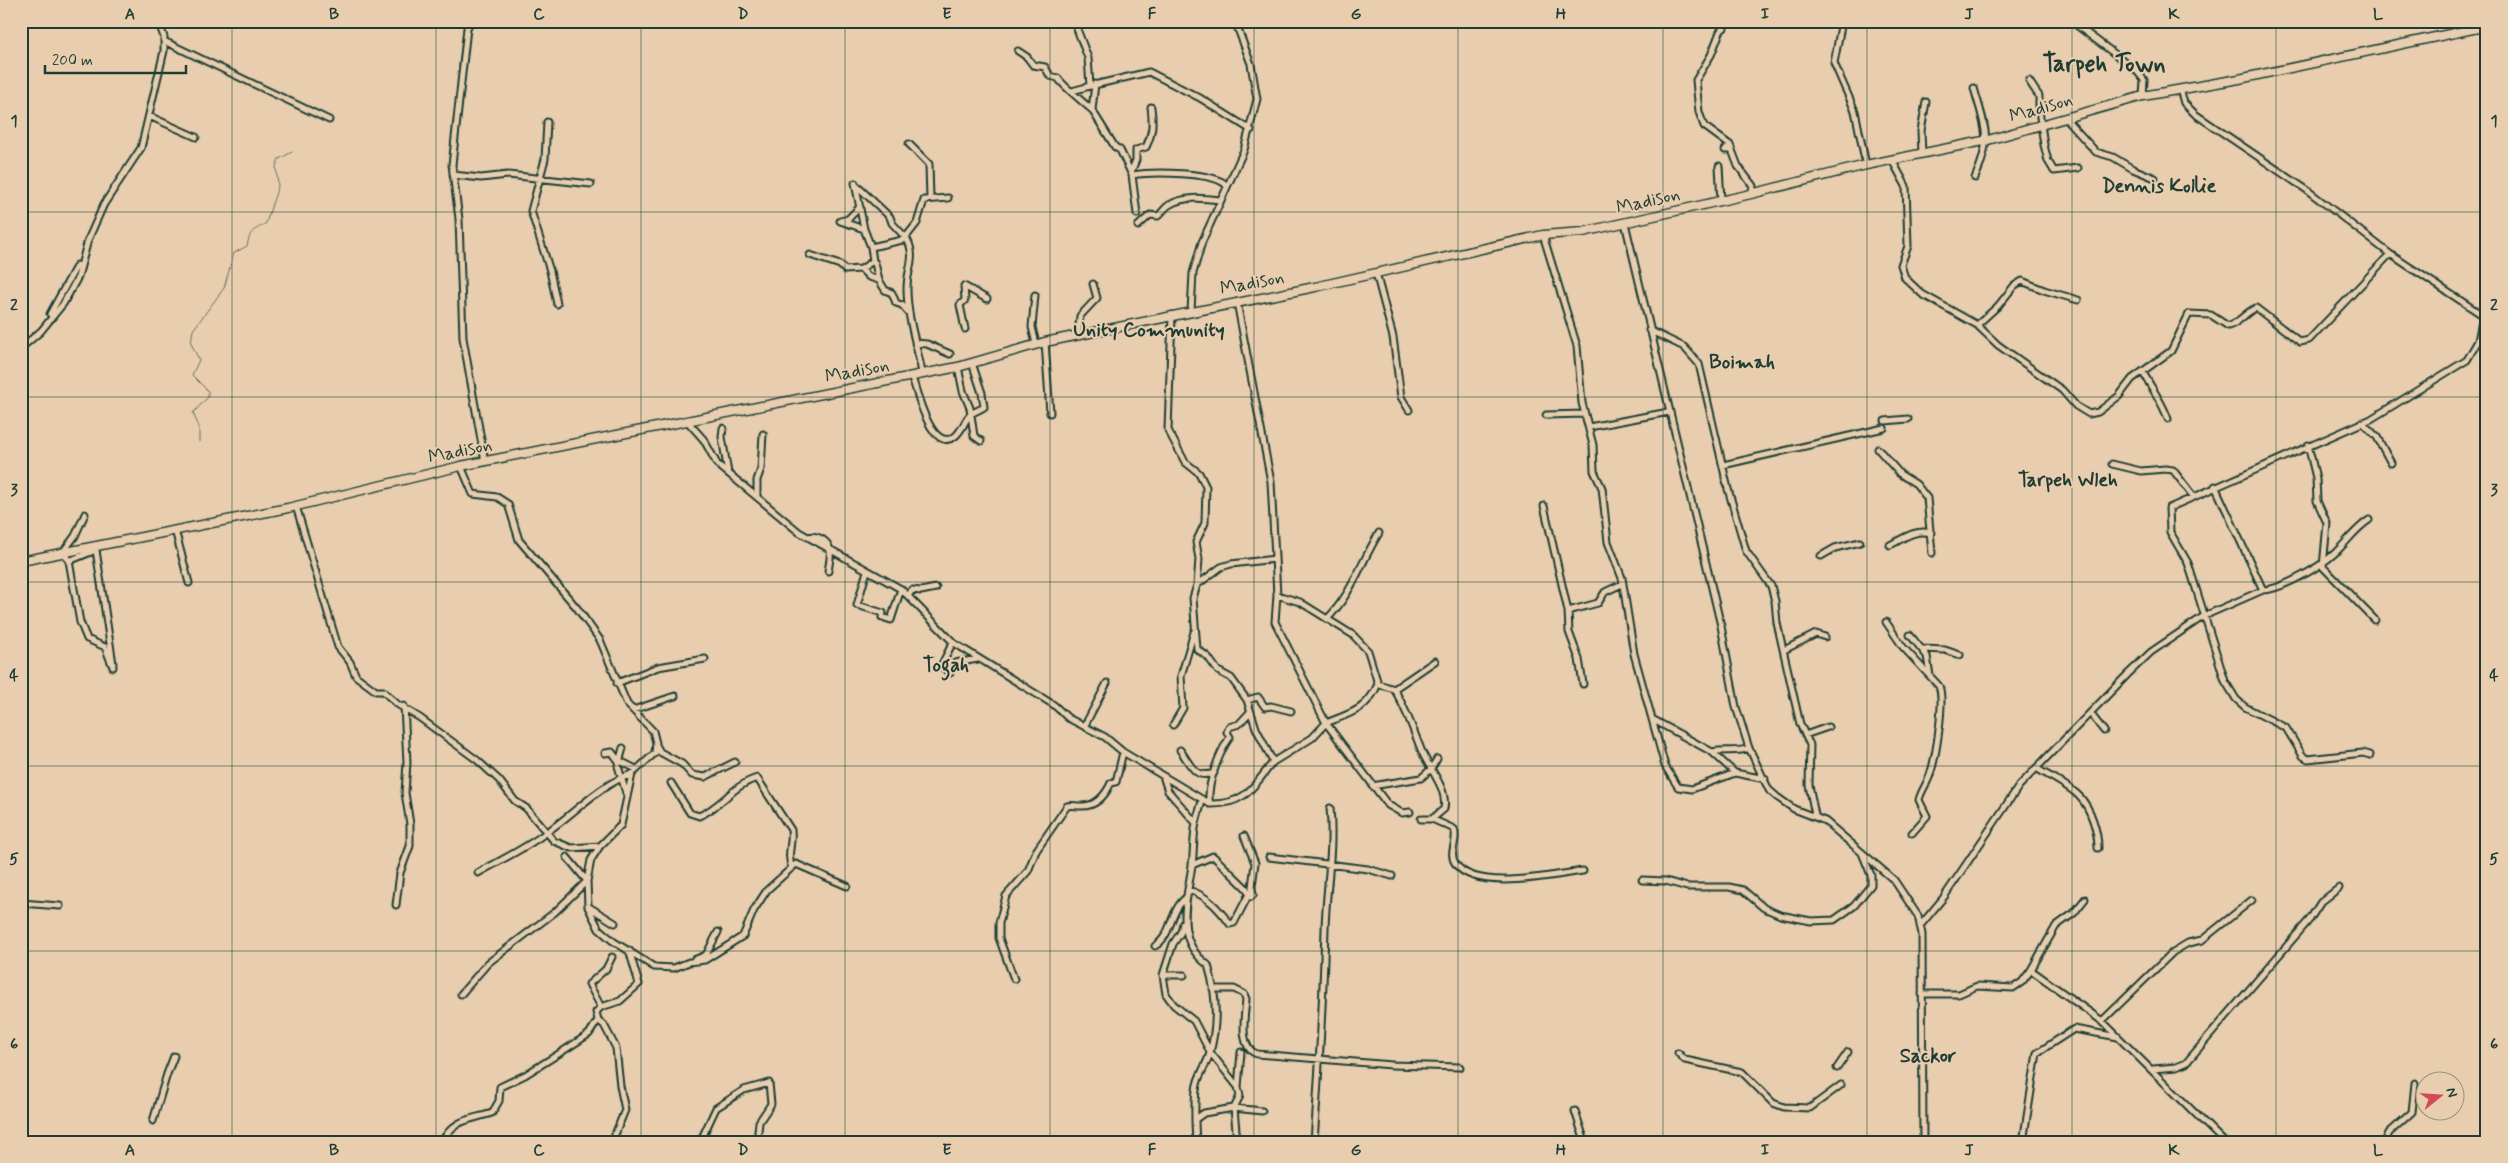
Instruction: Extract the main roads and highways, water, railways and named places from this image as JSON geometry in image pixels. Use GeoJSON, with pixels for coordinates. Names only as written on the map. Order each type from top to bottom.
{"type":"FeatureCollection","features":[{"type":"Feature","properties":{"kind":"waterway"},"geometry":{"type":"LineString","coordinates":[[199,442],[199,427],[193,413],[208,397],[208,391],[192,375],[199,360],[191,343],[193,330],[224,288],[234,253],[247,246],[251,233],[266,223],[278,186],[276,166],[279,159],[292,152]]}},
{"type":"Feature","properties":{"kind":"district","name":"Tarpeh Town"},"geometry":{"type":"Point","coordinates":[2104,64]}},
{"type":"Feature","properties":{"kind":"district","name":"Dennis Kollie"},"geometry":{"type":"Point","coordinates":[2159,186]}},
{"type":"Feature","properties":{"kind":"district","name":"Unity Community"},"geometry":{"type":"Point","coordinates":[1149,330]}},
{"type":"Feature","properties":{"kind":"district","name":"Boimah"},"geometry":{"type":"Point","coordinates":[1742,362]}},
{"type":"Feature","properties":{"kind":"district","name":"Tarpeh Wleh"},"geometry":{"type":"Point","coordinates":[2068,480]}},
{"type":"Feature","properties":{"kind":"district","name":"Togah"},"geometry":{"type":"Point","coordinates":[946,665]}},
{"type":"Feature","properties":{"kind":"district","name":"Sackor"},"geometry":{"type":"Point","coordinates":[1928,1056]}}]}
